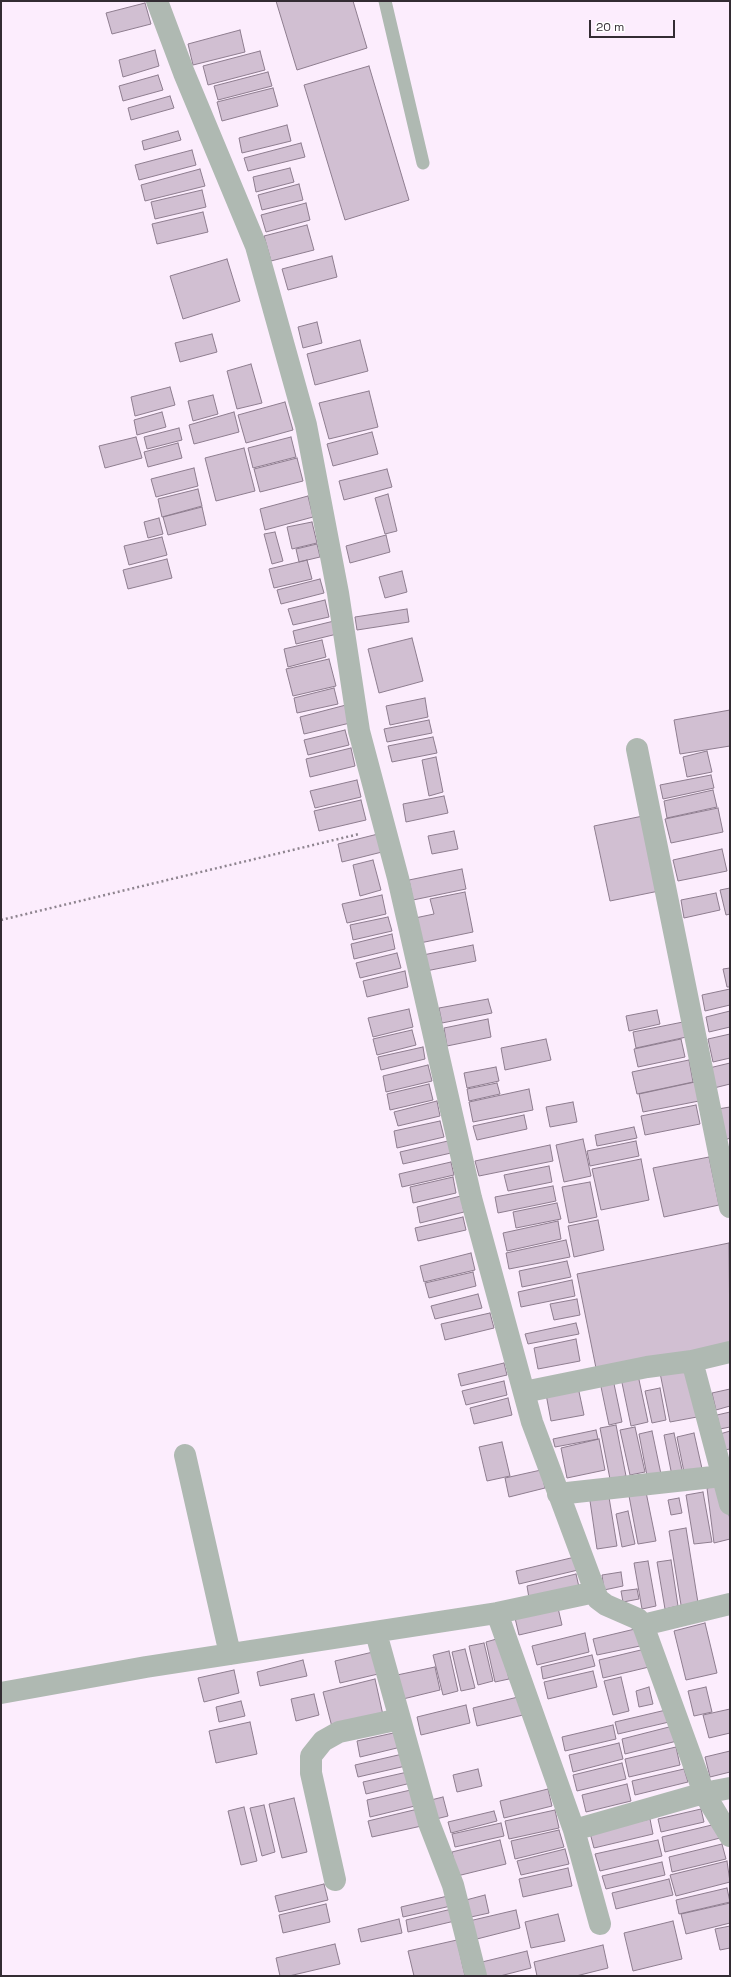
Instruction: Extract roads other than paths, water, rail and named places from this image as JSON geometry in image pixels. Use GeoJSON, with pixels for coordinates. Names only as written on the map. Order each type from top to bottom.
{"type":"FeatureCollection","features":[{"type":"Feature","properties":{"kind":"street"},"geometry":{"type":"LineString","coordinates":[[156,1],[184,74],[256,246],[306,425],[338,593],[359,731],[398,878],[471,1198],[524,1392],[558,1494],[594,1592],[598,1599],[606,1605],[638,1619],[643,1625],[704,1793],[730,1836]]}},
{"type":"Feature","properties":{"kind":"street"},"geometry":{"type":"LineString","coordinates":[[638,748],[730,1207]]}},
{"type":"Feature","properties":{"kind":"street"},"geometry":{"type":"LineString","coordinates":[[524,1392],[647,1367],[692,1361],[730,1352]]}},
{"type":"Feature","properties":{"kind":"street"},"geometry":{"type":"LineString","coordinates":[[692,1361],[730,1504]]}},
{"type":"Feature","properties":{"kind":"street"},"geometry":{"type":"LineString","coordinates":[[185,1455],[230,1654]]}},
{"type":"Feature","properties":{"kind":"street"},"geometry":{"type":"LineString","coordinates":[[558,1494],[722,1476]]}},
{"type":"Feature","properties":{"kind":"street"},"geometry":{"type":"LineString","coordinates":[[1,1693],[230,1654],[376,1633],[497,1613],[594,1592]]}},
{"type":"Feature","properties":{"kind":"street"},"geometry":{"type":"LineString","coordinates":[[643,1625],[730,1604]]}},
{"type":"Feature","properties":{"kind":"street"},"geometry":{"type":"LineString","coordinates":[[497,1613],[574,1830],[600,1924]]}},
{"type":"Feature","properties":{"kind":"street"},"geometry":{"type":"LineString","coordinates":[[376,1633],[428,1823],[453,1885],[476,1976]]}},
{"type":"Feature","properties":{"kind":"street"},"geometry":{"type":"LineString","coordinates":[[335,1880],[311,1773],[311,1756],[323,1741],[339,1732],[400,1719]]}},
{"type":"Feature","properties":{"kind":"street"},"geometry":{"type":"LineString","coordinates":[[574,1830],[704,1793],[730,1788]]}},
{"type":"Feature","properties":{"kind":"lane"},"geometry":{"type":"LineString","coordinates":[[385,1],[423,162]]}}]}
